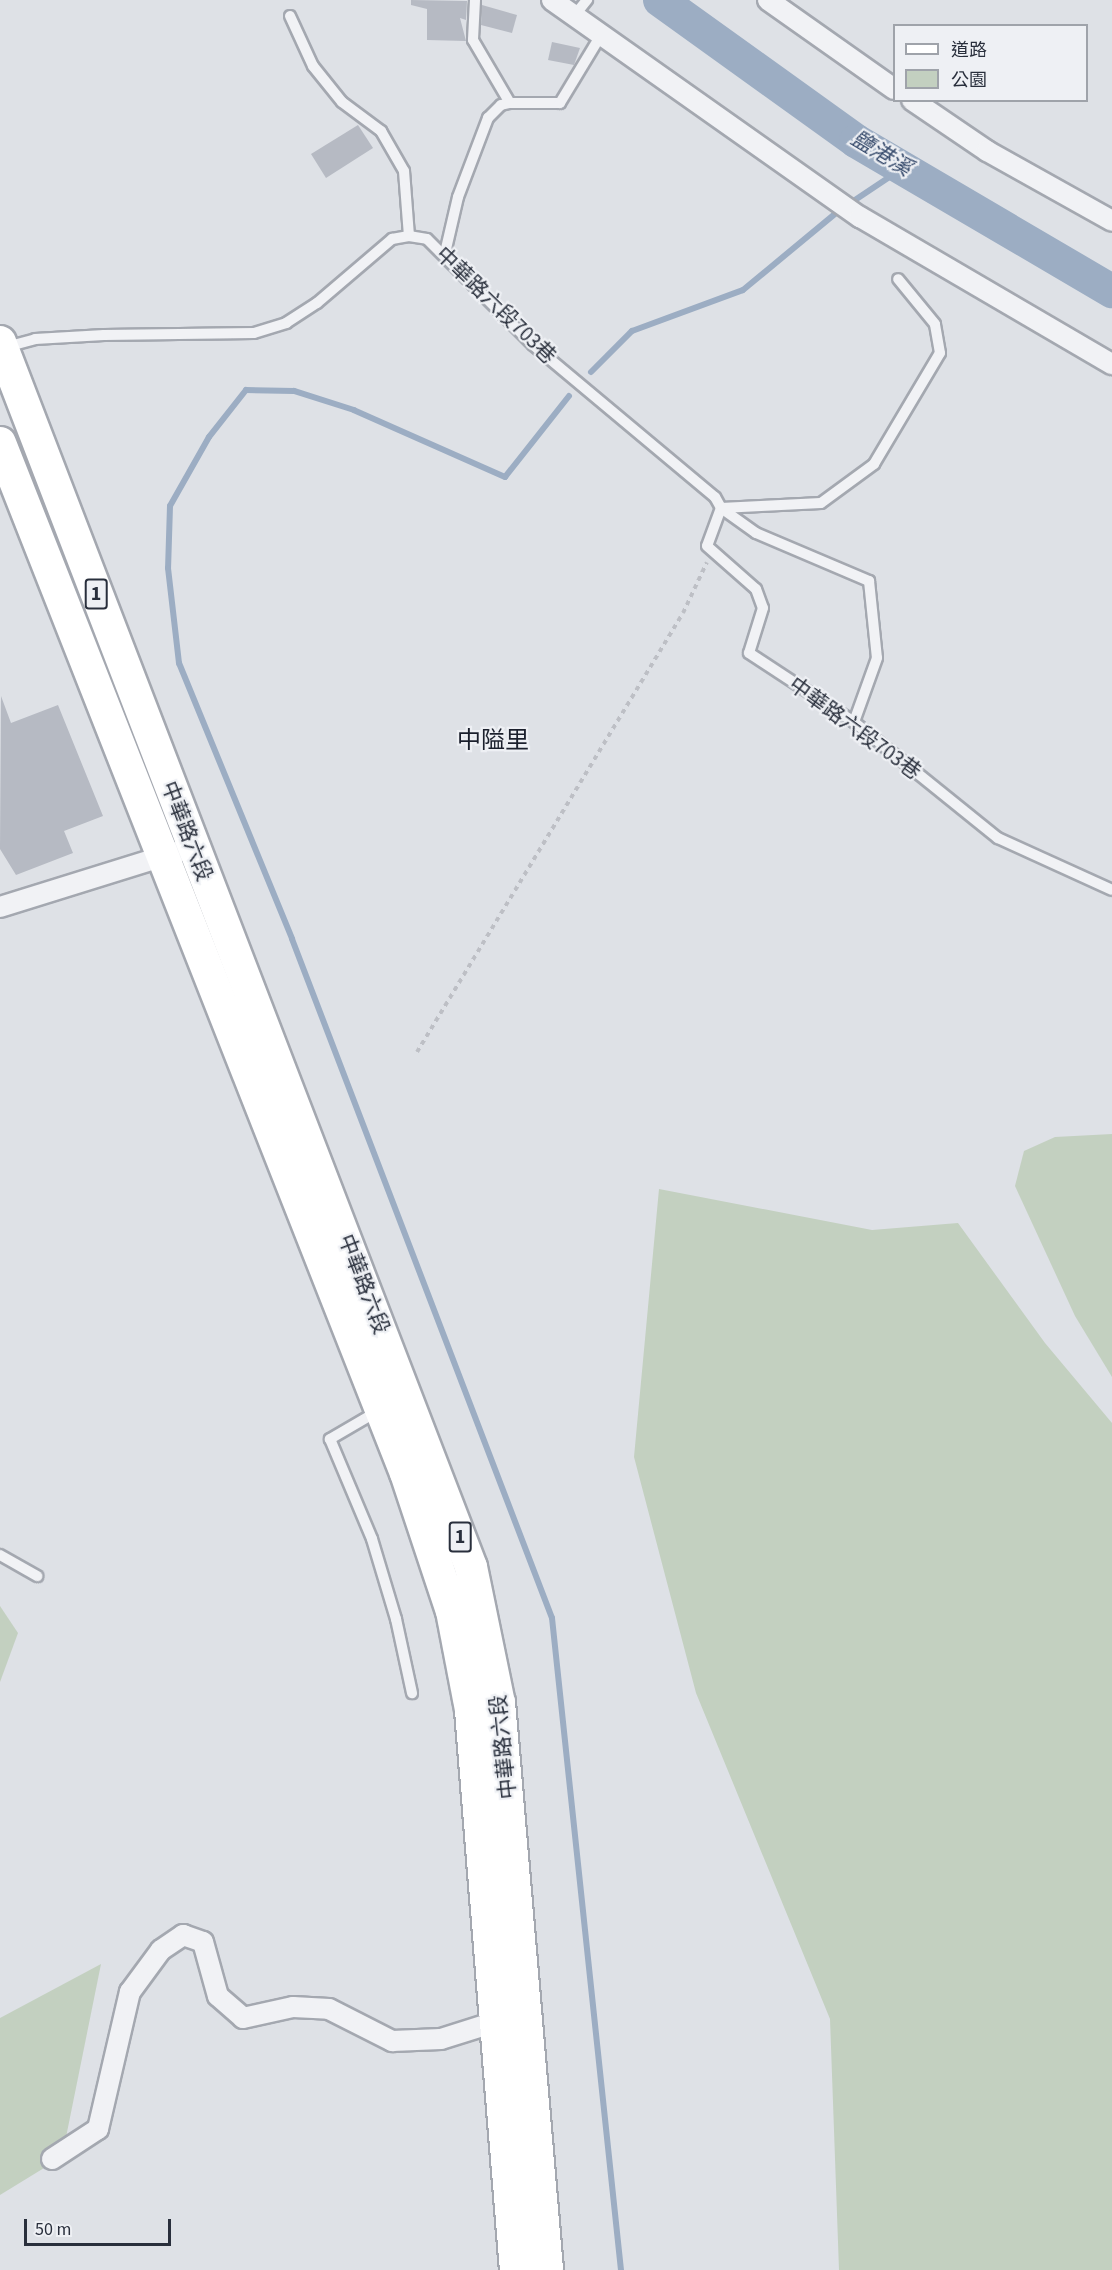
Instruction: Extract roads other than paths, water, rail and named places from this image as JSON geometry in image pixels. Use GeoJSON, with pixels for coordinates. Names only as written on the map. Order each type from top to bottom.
{"type":"FeatureCollection","features":[{"type":"Feature","properties":{"kind":"main road","name":"中華路六段"},"geometry":{"type":"LineString","coordinates":[[1,346],[178,851],[430,1540],[463,1667],[477,1768],[516,2270]]}},
{"type":"Feature","properties":{"kind":"main road","name":"中華路六段"},"geometry":{"type":"LineString","coordinates":[[0,443],[178,851],[432,1460],[482,1606],[505,1755],[547,2270]]}},
{"type":"Feature","properties":{"kind":"street"},"geometry":{"type":"LineString","coordinates":[[552,0],[860,217],[1112,364]]}},
{"type":"Feature","properties":{"kind":"street"},"geometry":{"type":"LineString","coordinates":[[768,0],[893,88]]}},
{"type":"Feature","properties":{"kind":"street"},"geometry":{"type":"LineString","coordinates":[[915,102],[987,151],[1112,220]]}},
{"type":"Feature","properties":{"kind":"street"},"geometry":{"type":"LineString","coordinates":[[0,907],[178,851]]}},
{"type":"Feature","properties":{"kind":"street"},"geometry":{"type":"LineString","coordinates":[[52,2159],[98,2129],[130,1992],[161,1950],[183,1935],[203,1942],[218,1996],[243,2018],[293,2007],[329,2009],[392,2041],[441,2039],[495,2022]]}},
{"type":"Feature","properties":{"kind":"lane"},"geometry":{"type":"LineString","coordinates":[[475,0],[473,40],[510,103]]}},
{"type":"Feature","properties":{"kind":"lane"},"geometry":{"type":"LineString","coordinates":[[574,16],[587,0]]}},
{"type":"Feature","properties":{"kind":"lane"},"geometry":{"type":"LineString","coordinates":[[1,346],[35,339],[104,334],[254,333],[302,313],[376,249],[392,239],[409,236],[404,171],[381,131],[342,102],[313,66],[290,16]]}},
{"type":"Feature","properties":{"kind":"lane"},"geometry":{"type":"LineString","coordinates":[[445,253],[458,197],[488,118],[501,105],[510,103],[560,103],[601,35]]}},
{"type":"Feature","properties":{"kind":"lane","name":"中華路六段703巷"},"geometry":{"type":"LineString","coordinates":[[409,236],[427,239],[445,253],[484,298],[533,345],[715,497],[721,508],[756,533],[869,581],[877,658],[854,722]]}},
{"type":"Feature","properties":{"kind":"lane"},"geometry":{"type":"LineString","coordinates":[[721,508],[821,503],[874,464],[940,353],[935,324],[898,279]]}},
{"type":"Feature","properties":{"kind":"lane","name":"中華路六段703巷"},"geometry":{"type":"LineString","coordinates":[[721,508],[707,546],[756,589],[763,608],[749,653],[854,722],[998,838],[1112,890]]}},
{"type":"Feature","properties":{"kind":"lane"},"geometry":{"type":"LineString","coordinates":[[381,1410],[330,1439],[372,1539],[396,1619],[412,1693]]}},
{"type":"Feature","properties":{"kind":"lane"},"geometry":{"type":"LineString","coordinates":[[0,1555],[37,1576]]}},
{"type":"Feature","properties":{"kind":"waterway","name":"鹽港溪"},"geometry":{"type":"LineString","coordinates":[[660,0],[856,141],[1112,291]]}},
{"type":"Feature","properties":{"kind":"waterway"},"geometry":{"type":"LineString","coordinates":[[855,200],[903,168]]}},
{"type":"Feature","properties":{"kind":"waterway"},"geometry":{"type":"LineString","coordinates":[[591,372],[632,331],[743,290],[835,214]]}},
{"type":"Feature","properties":{"kind":"waterway"},"geometry":{"type":"LineString","coordinates":[[569,396],[505,477],[354,410],[294,391],[246,390],[209,437],[170,506],[168,568],[179,663],[292,939],[552,1618],[621,2270]]}},
{"type":"Feature","properties":{"kind":"district","name":"中隘里"},"geometry":{"type":"Point","coordinates":[493,741]}}]}
